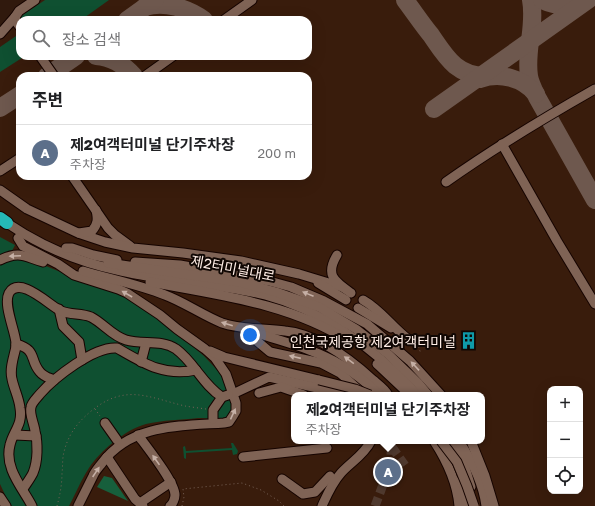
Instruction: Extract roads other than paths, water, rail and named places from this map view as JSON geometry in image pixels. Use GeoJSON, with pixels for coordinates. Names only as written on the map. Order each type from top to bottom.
{"type":"FeatureCollection","features":[{"type":"Feature","properties":{"kind":"street"},"geometry":{"type":"LineString","coordinates":[[16,16],[19,11],[35,0]]}},
{"type":"Feature","properties":{"kind":"street"},"geometry":{"type":"LineString","coordinates":[[230,16],[252,0]]}},
{"type":"Feature","properties":{"kind":"street"},"geometry":{"type":"LineString","coordinates":[[0,34],[15,18]]}},
{"type":"Feature","properties":{"kind":"street"},"geometry":{"type":"LineString","coordinates":[[43,60],[51,72]]}},
{"type":"Feature","properties":{"kind":"street"},"geometry":{"type":"LineString","coordinates":[[151,72],[167,60]]}},
{"type":"Feature","properties":{"kind":"street"},"geometry":{"type":"LineString","coordinates":[[446,182],[502,144],[595,89]]}},
{"type":"Feature","properties":{"kind":"street"},"geometry":{"type":"LineString","coordinates":[[502,144],[556,241],[595,304]]}},
{"type":"Feature","properties":{"kind":"street"},"geometry":{"type":"LineString","coordinates":[[0,171],[16,161]]}},
{"type":"Feature","properties":{"kind":"street"},"geometry":{"type":"LineString","coordinates":[[75,180],[108,228],[133,248]]}},
{"type":"Feature","properties":{"kind":"street"},"geometry":{"type":"LineString","coordinates":[[0,190],[27,209],[78,233],[105,242],[133,248],[217,257],[299,274],[342,287]]}},
{"type":"Feature","properties":{"kind":"street"},"geometry":{"type":"LineString","coordinates":[[78,233],[92,231],[96,226],[98,220],[96,209]]}},
{"type":"Feature","properties":{"kind":"street","name":"제2터미널대로"},"geometry":{"type":"LineString","coordinates":[[4,221],[18,238],[63,259],[114,276],[263,304],[302,316],[330,329],[353,344],[387,372],[407,392]]}},
{"type":"Feature","properties":{"kind":"street","name":"제2터미널대로"},"geometry":{"type":"LineString","coordinates":[[4,221],[47,246],[57,245],[108,263],[239,282],[276,292],[318,307],[362,333],[388,354],[426,392]]}},
{"type":"Feature","properties":{"kind":"street"},"geometry":{"type":"LineString","coordinates":[[18,238],[23,246],[58,264],[74,275],[127,293],[160,315],[205,349],[221,366],[228,379],[236,403],[236,411],[229,422],[167,427],[138,435],[123,442],[107,457],[93,475],[78,506]]}},
{"type":"Feature","properties":{"kind":"street"},"geometry":{"type":"LineString","coordinates":[[47,246],[93,264],[121,272],[227,288],[266,296],[304,310],[333,324],[356,339],[397,372],[415,392]]}},
{"type":"Feature","properties":{"kind":"street"},"geometry":{"type":"LineString","coordinates":[[66,248],[72,248],[114,260],[180,265],[269,281],[291,287],[324,301],[367,324],[410,361],[438,392]]}},
{"type":"Feature","properties":{"kind":"street"},"geometry":{"type":"LineString","coordinates":[[299,274],[349,296],[334,279],[331,271],[331,264],[337,255]]}},
{"type":"Feature","properties":{"kind":"street"},"geometry":{"type":"LineString","coordinates":[[0,260],[7,256],[28,256],[42,262],[58,264],[150,289],[222,323],[242,328],[321,354],[340,364],[362,379],[377,392]]}},
{"type":"Feature","properties":{"kind":"street"},"geometry":{"type":"LineString","coordinates":[[32,506],[23,489],[13,475],[9,461],[10,445],[18,428],[20,417],[20,406],[12,379],[11,365],[16,344],[7,302],[10,293],[14,289],[24,287],[59,310],[92,318],[119,337],[136,342],[166,344],[176,349],[209,386],[230,394]]}},
{"type":"Feature","properties":{"kind":"street"},"geometry":{"type":"LineString","coordinates":[[361,304],[408,339]]}},
{"type":"Feature","properties":{"kind":"street"},"geometry":{"type":"LineString","coordinates":[[59,310],[63,326],[79,342],[82,360]]}},
{"type":"Feature","properties":{"kind":"street"},"geometry":{"type":"LineString","coordinates":[[242,328],[270,352],[321,363],[340,373],[361,392]]}},
{"type":"Feature","properties":{"kind":"street"},"geometry":{"type":"LineString","coordinates":[[242,328],[286,331],[302,334],[341,354],[362,370],[385,392]]}},
{"type":"Feature","properties":{"kind":"street"},"geometry":{"type":"LineString","coordinates":[[117,348],[119,337]]}},
{"type":"Feature","properties":{"kind":"street"},"geometry":{"type":"LineString","coordinates":[[141,362],[146,343]]}},
{"type":"Feature","properties":{"kind":"street"},"geometry":{"type":"LineString","coordinates":[[16,344],[25,346],[31,352],[39,372],[54,380]]}},
{"type":"Feature","properties":{"kind":"street"},"geometry":{"type":"LineString","coordinates":[[23,489],[33,472],[37,454],[36,436],[31,415],[31,406],[40,394],[54,380],[82,360],[106,349],[117,348],[151,367],[173,372],[188,372],[196,370]]}},
{"type":"Feature","properties":{"kind":"street"},"geometry":{"type":"LineString","coordinates":[[205,349],[224,357],[362,392]]}},
{"type":"Feature","properties":{"kind":"street"},"geometry":{"type":"LineString","coordinates":[[213,419],[213,410],[230,394],[269,377],[335,392]]}},
{"type":"Feature","properties":{"kind":"street"},"geometry":{"type":"LineString","coordinates":[[258,393],[280,387],[295,392]]}},
{"type":"Feature","properties":{"kind":"street"},"geometry":{"type":"LineString","coordinates":[[20,406],[31,406]]}},
{"type":"Feature","properties":{"kind":"street"},"geometry":{"type":"LineString","coordinates":[[105,423],[117,440]]}},
{"type":"Feature","properties":{"kind":"street"},"geometry":{"type":"LineString","coordinates":[[15,435],[36,436]]}},
{"type":"Feature","properties":{"kind":"street"},"geometry":{"type":"LineString","coordinates":[[138,435],[171,482],[175,494],[172,505],[170,506]]}},
{"type":"Feature","properties":{"kind":"street"},"geometry":{"type":"LineString","coordinates":[[322,506],[332,485],[341,473],[355,461],[369,444]]}},
{"type":"Feature","properties":{"kind":"street"},"geometry":{"type":"LineString","coordinates":[[436,444],[442,453],[453,477],[458,493],[459,506]]}},
{"type":"Feature","properties":{"kind":"street"},"geometry":{"type":"LineString","coordinates":[[444,444],[464,488],[467,506]]}},
{"type":"Feature","properties":{"kind":"street"},"geometry":{"type":"LineString","coordinates":[[444,444],[457,462],[474,506]]}},
{"type":"Feature","properties":{"kind":"street"},"geometry":{"type":"LineString","coordinates":[[453,444],[463,461],[477,506]]}},
{"type":"Feature","properties":{"kind":"street"},"geometry":{"type":"LineString","coordinates":[[462,444],[476,471],[485,497],[486,506]]}},
{"type":"Feature","properties":{"kind":"street"},"geometry":{"type":"LineString","coordinates":[[471,444],[485,476],[494,506]]}},
{"type":"Feature","properties":{"kind":"street"},"geometry":{"type":"LineString","coordinates":[[243,457],[327,448]]}},
{"type":"Feature","properties":{"kind":"street"},"geometry":{"type":"LineString","coordinates":[[107,457],[135,499],[141,505],[171,482]]}},
{"type":"Feature","properties":{"kind":"street"},"geometry":{"type":"LineString","coordinates":[[282,479],[303,494],[316,492],[330,476]]}},
{"type":"Feature","properties":{"kind":"street"},"geometry":{"type":"LineString","coordinates":[[0,497],[6,506]]}},
{"type":"Feature","properties":{"kind":"tunnel"},"geometry":{"type":"LineString","coordinates":[[375,506],[390,466],[392,444]]}},
{"type":"Feature","properties":{"kind":"tunnel"},"geometry":{"type":"LineString","coordinates":[[392,447],[406,467]]}},
{"type":"Feature","properties":{"kind":"place","name":"인천국제공항 제2여객터미널"},"geometry":{"type":"Point","coordinates":[469,341]}},
{"type":"Feature","properties":{"kind":"place","name":"제2여객터미널 단기주차장"},"geometry":{"type":"Point","coordinates":[388,472]}}]}
